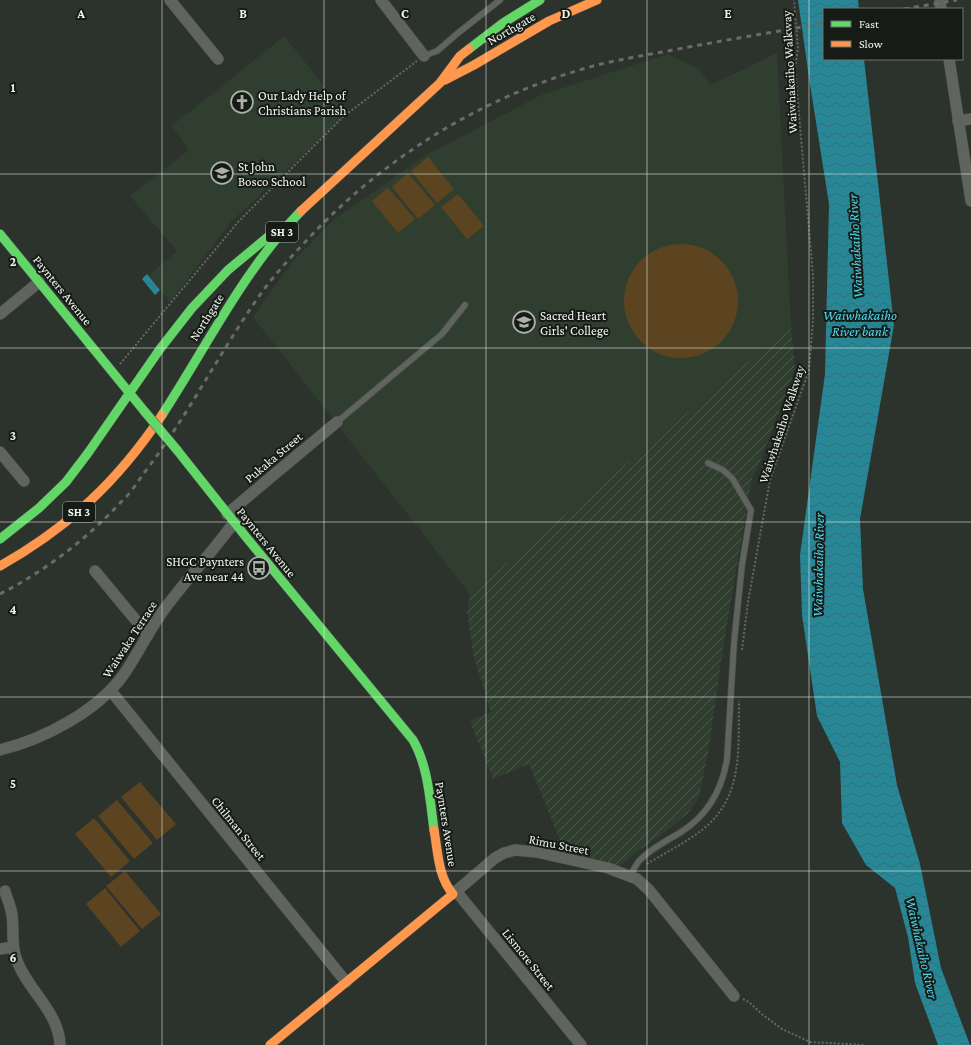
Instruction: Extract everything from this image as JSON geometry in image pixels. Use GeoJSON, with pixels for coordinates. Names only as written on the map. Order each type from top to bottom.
{"type":"FeatureCollection","features":[{"type":"Feature","properties":{"kind":"main road","name":"Northgate"},"geometry":{"type":"LineString","coordinates":[[0,566],[41,542],[64,525],[102,491],[126,465],[144,442],[244,281],[280,234],[300,212],[440,83],[460,56],[503,23],[540,0]]}},
{"type":"Feature","properties":{"kind":"main road","name":"Northgate"},"geometry":{"type":"LineString","coordinates":[[440,83],[543,25],[597,0]]}},
{"type":"Feature","properties":{"kind":"main road"},"geometry":{"type":"LineString","coordinates":[[0,539],[44,504],[69,478],[87,456],[129,392],[178,325],[209,288],[258,244],[300,212]]}},
{"type":"Feature","properties":{"kind":"main road","name":"Paynters Avenue"},"geometry":{"type":"LineString","coordinates":[[0,234],[413,740],[420,752],[424,766],[442,876],[446,886],[454,892]]}},
{"type":"Feature","properties":{"kind":"main road","name":"Rimu Street"},"geometry":{"type":"LineString","coordinates":[[270,1045],[454,892]]}},
{"type":"Feature","properties":{"kind":"street"},"geometry":{"type":"LineString","coordinates":[[170,0],[218,60]]}},
{"type":"Feature","properties":{"kind":"street"},"geometry":{"type":"LineString","coordinates":[[381,0],[424,56]]}},
{"type":"Feature","properties":{"kind":"street"},"geometry":{"type":"LineString","coordinates":[[949,60],[971,202]]}},
{"type":"Feature","properties":{"kind":"street"},"geometry":{"type":"LineString","coordinates":[[958,121],[971,119]]}},
{"type":"Feature","properties":{"kind":"street"},"geometry":{"type":"LineString","coordinates":[[0,314],[39,282]]}},
{"type":"Feature","properties":{"kind":"street","name":"Pukaka Street"},"geometry":{"type":"LineString","coordinates":[[227,514],[337,422]]}},
{"type":"Feature","properties":{"kind":"street"},"geometry":{"type":"LineString","coordinates":[[0,452],[24,481]]}},
{"type":"Feature","properties":{"kind":"street","name":"Waiwaka Terrace"},"geometry":{"type":"LineString","coordinates":[[0,750],[28,741],[77,717],[111,691],[124,674],[166,608],[235,523]]}},
{"type":"Feature","properties":{"kind":"street"},"geometry":{"type":"LineString","coordinates":[[95,571],[148,635]]}},
{"type":"Feature","properties":{"kind":"street","name":"Chilman Street"},"geometry":{"type":"LineString","coordinates":[[111,691],[346,982]]}},
{"type":"Feature","properties":{"kind":"street","name":"Rimu Street"},"geometry":{"type":"LineString","coordinates":[[454,892],[495,858],[504,853],[515,850],[536,852],[601,867],[634,878],[649,890],[734,996]]}},
{"type":"Feature","properties":{"kind":"street"},"geometry":{"type":"LineString","coordinates":[[5,891],[12,914],[13,947],[16,958],[20,968],[53,1020],[60,1035],[60,1045]]}},
{"type":"Feature","properties":{"kind":"street","name":"Lismore Street"},"geometry":{"type":"LineString","coordinates":[[454,892],[581,1045]]}},
{"type":"Feature","properties":{"kind":"street"},"geometry":{"type":"LineString","coordinates":[[0,949],[13,947]]}},
{"type":"Feature","properties":{"kind":"lane"},"geometry":{"type":"LineString","coordinates":[[424,56],[437,51],[458,32],[500,0]]}},
{"type":"Feature","properties":{"kind":"lane"},"geometry":{"type":"LineString","coordinates":[[337,422],[442,334],[465,305]]}},
{"type":"Feature","properties":{"kind":"lane"},"geometry":{"type":"LineString","coordinates":[[634,878],[639,860],[653,849],[695,822],[704,812],[720,787],[727,758],[734,643],[742,565],[751,510],[732,478],[723,470],[708,463]]}},
{"type":"Feature","properties":{"kind":"path","name":"Waiwhakaiho Walkway"},"geometry":{"type":"LineString","coordinates":[[742,655],[748,602],[770,480],[810,370],[813,322],[813,274],[795,69],[798,48],[794,0]]}},
{"type":"Feature","properties":{"kind":"path"},"geometry":{"type":"LineString","coordinates":[[114,372],[164,310],[239,222],[344,116],[424,56]]}},
{"type":"Feature","properties":{"kind":"path"},"geometry":{"type":"LineString","coordinates":[[634,878],[646,865],[702,831],[717,817],[731,793],[738,768],[739,701]]}},
{"type":"Feature","properties":{"kind":"path"},"geometry":{"type":"LineString","coordinates":[[734,996],[749,1002],[782,1029],[810,1042],[865,1045]]}},
{"type":"Feature","properties":{"kind":"shaded area","name":"St John Bosco School"},"geometry":{"type":"Polygon","coordinates":[[[284,36],[347,114],[232,221],[170,302],[149,275],[177,251],[130,196],[189,150],[171,126],[284,36]]]}},
{"type":"Feature","properties":{"kind":"shaded area","name":"Sacred Heart Girls' College"},"geometry":{"type":"Polygon","coordinates":[[[777,53],[791,326],[470,594],[253,317],[292,262],[336,218],[426,155],[541,95],[668,54],[699,69],[711,85],[777,53]]]}},
{"type":"Feature","properties":{"kind":"shaded area"},"geometry":{"type":"Polygon","coordinates":[[[428,157],[454,189],[437,203],[411,171],[428,157]]]}},
{"type":"Feature","properties":{"kind":"shaded area"},"geometry":{"type":"Polygon","coordinates":[[[408,173],[435,205],[418,219],[392,187],[408,173]]]}},
{"type":"Feature","properties":{"kind":"shaded area"},"geometry":{"type":"Polygon","coordinates":[[[388,188],[415,219],[398,233],[372,201],[388,188]]]}},
{"type":"Feature","properties":{"kind":"shaded area"},"geometry":{"type":"Polygon","coordinates":[[[458,194],[484,226],[467,239],[441,207],[458,194]]]}},
{"type":"Feature","properties":{"kind":"shaded area"},"geometry":{"type":"Polygon","coordinates":[[[681,244],[703,248],[722,260],[734,279],[738,301],[734,323],[722,342],[703,354],[681,358],[659,354],[640,342],[628,323],[624,301],[628,279],[640,260],[659,248],[681,244]]]}},
{"type":"Feature","properties":{"kind":"shaded area"},"geometry":{"type":"Polygon","coordinates":[[[791,326],[795,369],[760,462],[752,478],[724,641],[708,754],[699,797],[688,813],[616,869],[566,855],[529,764],[493,779],[470,721],[491,712],[474,658],[467,612],[470,594],[791,326]]]}},
{"type":"Feature","properties":{"kind":"shaded area"},"geometry":{"type":"Polygon","coordinates":[[[140,782],[176,824],[157,840],[121,797],[140,782]]]}},
{"type":"Feature","properties":{"kind":"shaded area"},"geometry":{"type":"Polygon","coordinates":[[[117,800],[153,843],[134,859],[98,816],[117,800]]]}},
{"type":"Feature","properties":{"kind":"shaded area"},"geometry":{"type":"Polygon","coordinates":[[[94,818],[130,861],[111,877],[75,834],[94,818]]]}},
{"type":"Feature","properties":{"kind":"shaded area"},"geometry":{"type":"Polygon","coordinates":[[[125,871],[161,914],[142,929],[106,886],[125,871]]]}},
{"type":"Feature","properties":{"kind":"shaded area"},"geometry":{"type":"Polygon","coordinates":[[[105,888],[140,931],[121,947],[86,904],[105,888]]]}},
{"type":"Feature","properties":{"kind":"water","name":"Waiwhakaiho River bank"},"geometry":{"type":"Polygon","coordinates":[[[798,0],[858,0],[859,8],[823,8],[823,60],[864,60],[894,325],[860,519],[863,589],[897,785],[920,864],[941,968],[970,1045],[938,1045],[915,983],[908,937],[895,888],[866,865],[842,823],[840,762],[817,716],[802,615],[800,555],[825,374],[829,204],[798,0]]]}},
{"type":"Feature","properties":{"kind":"water"},"geometry":{"type":"Polygon","coordinates":[[[147,274],[160,290],[155,295],[142,279],[147,274]]]}},
{"type":"Feature","properties":{"kind":"railway"},"geometry":{"type":"LineString","coordinates":[[910,8],[957,0]]}},
{"type":"Feature","properties":{"kind":"railway"},"geometry":{"type":"LineString","coordinates":[[0,594],[49,565],[65,553],[94,529],[127,496],[175,429],[232,337],[272,279],[289,259],[338,209],[370,181],[405,155],[441,131],[479,110],[518,92],[559,76],[624,59],[823,23]]}},
{"type":"Feature","properties":{"kind":"traffic: fast"},"geometry":{"type":"LineString","coordinates":[[469,49],[503,23],[540,0]]}},
{"type":"Feature","properties":{"kind":"traffic: fast"},"geometry":{"type":"LineString","coordinates":[[162,415],[243,284],[280,234],[301,211]]}},
{"type":"Feature","properties":{"kind":"traffic: fast"},"geometry":{"type":"LineString","coordinates":[[0,234],[145,412]]}},
{"type":"Feature","properties":{"kind":"traffic: fast"},"geometry":{"type":"LineString","coordinates":[[0,539],[39,508],[66,482],[88,453],[160,349],[192,308],[228,270],[269,236]]}},
{"type":"Feature","properties":{"kind":"traffic: fast"},"geometry":{"type":"LineString","coordinates":[[145,412],[177,450]]}},
{"type":"Feature","properties":{"kind":"traffic: fast"},"geometry":{"type":"LineString","coordinates":[[177,450],[246,537],[413,740],[425,772],[430,795],[434,830]]}},
{"type":"Feature","properties":{"kind":"traffic: slow"},"geometry":{"type":"LineString","coordinates":[[445,80],[474,65],[549,21],[597,0]]}},
{"type":"Feature","properties":{"kind":"traffic: slow"},"geometry":{"type":"LineString","coordinates":[[301,211],[440,83],[460,56],[469,49]]}},
{"type":"Feature","properties":{"kind":"traffic: slow"},"geometry":{"type":"LineString","coordinates":[[0,566],[48,535],[90,501],[128,461],[162,415]]}},
{"type":"Feature","properties":{"kind":"traffic: slow"},"geometry":{"type":"LineString","coordinates":[[270,1045],[453,894],[441,872],[434,830]]}},
{"type":"Feature","properties":{"kind":"place","name":"Our Lady Help of Christians Parish"},"geometry":{"type":"Point","coordinates":[242,102]}},
{"type":"Feature","properties":{"kind":"place","name":"St John Bosco School"},"geometry":{"type":"Point","coordinates":[222,173]}},
{"type":"Feature","properties":{"kind":"place","name":"Sacred Heart Girls' College"},"geometry":{"type":"Point","coordinates":[524,322]}},
{"type":"Feature","properties":{"kind":"place","name":"SHGC Paynters Ave near 44"},"geometry":{"type":"Point","coordinates":[259,568]}},
{"type":"Feature","properties":{"kind":"water label","name":"Waiwhakaiho River"},"geometry":{"type":"Point","coordinates":[855,246]}},
{"type":"Feature","properties":{"kind":"water label","name":"Waiwhakaiho River"},"geometry":{"type":"Point","coordinates":[818,565]}},
{"type":"Feature","properties":{"kind":"water label","name":"Waiwhakaiho River"},"geometry":{"type":"Point","coordinates":[922,948]}}]}
